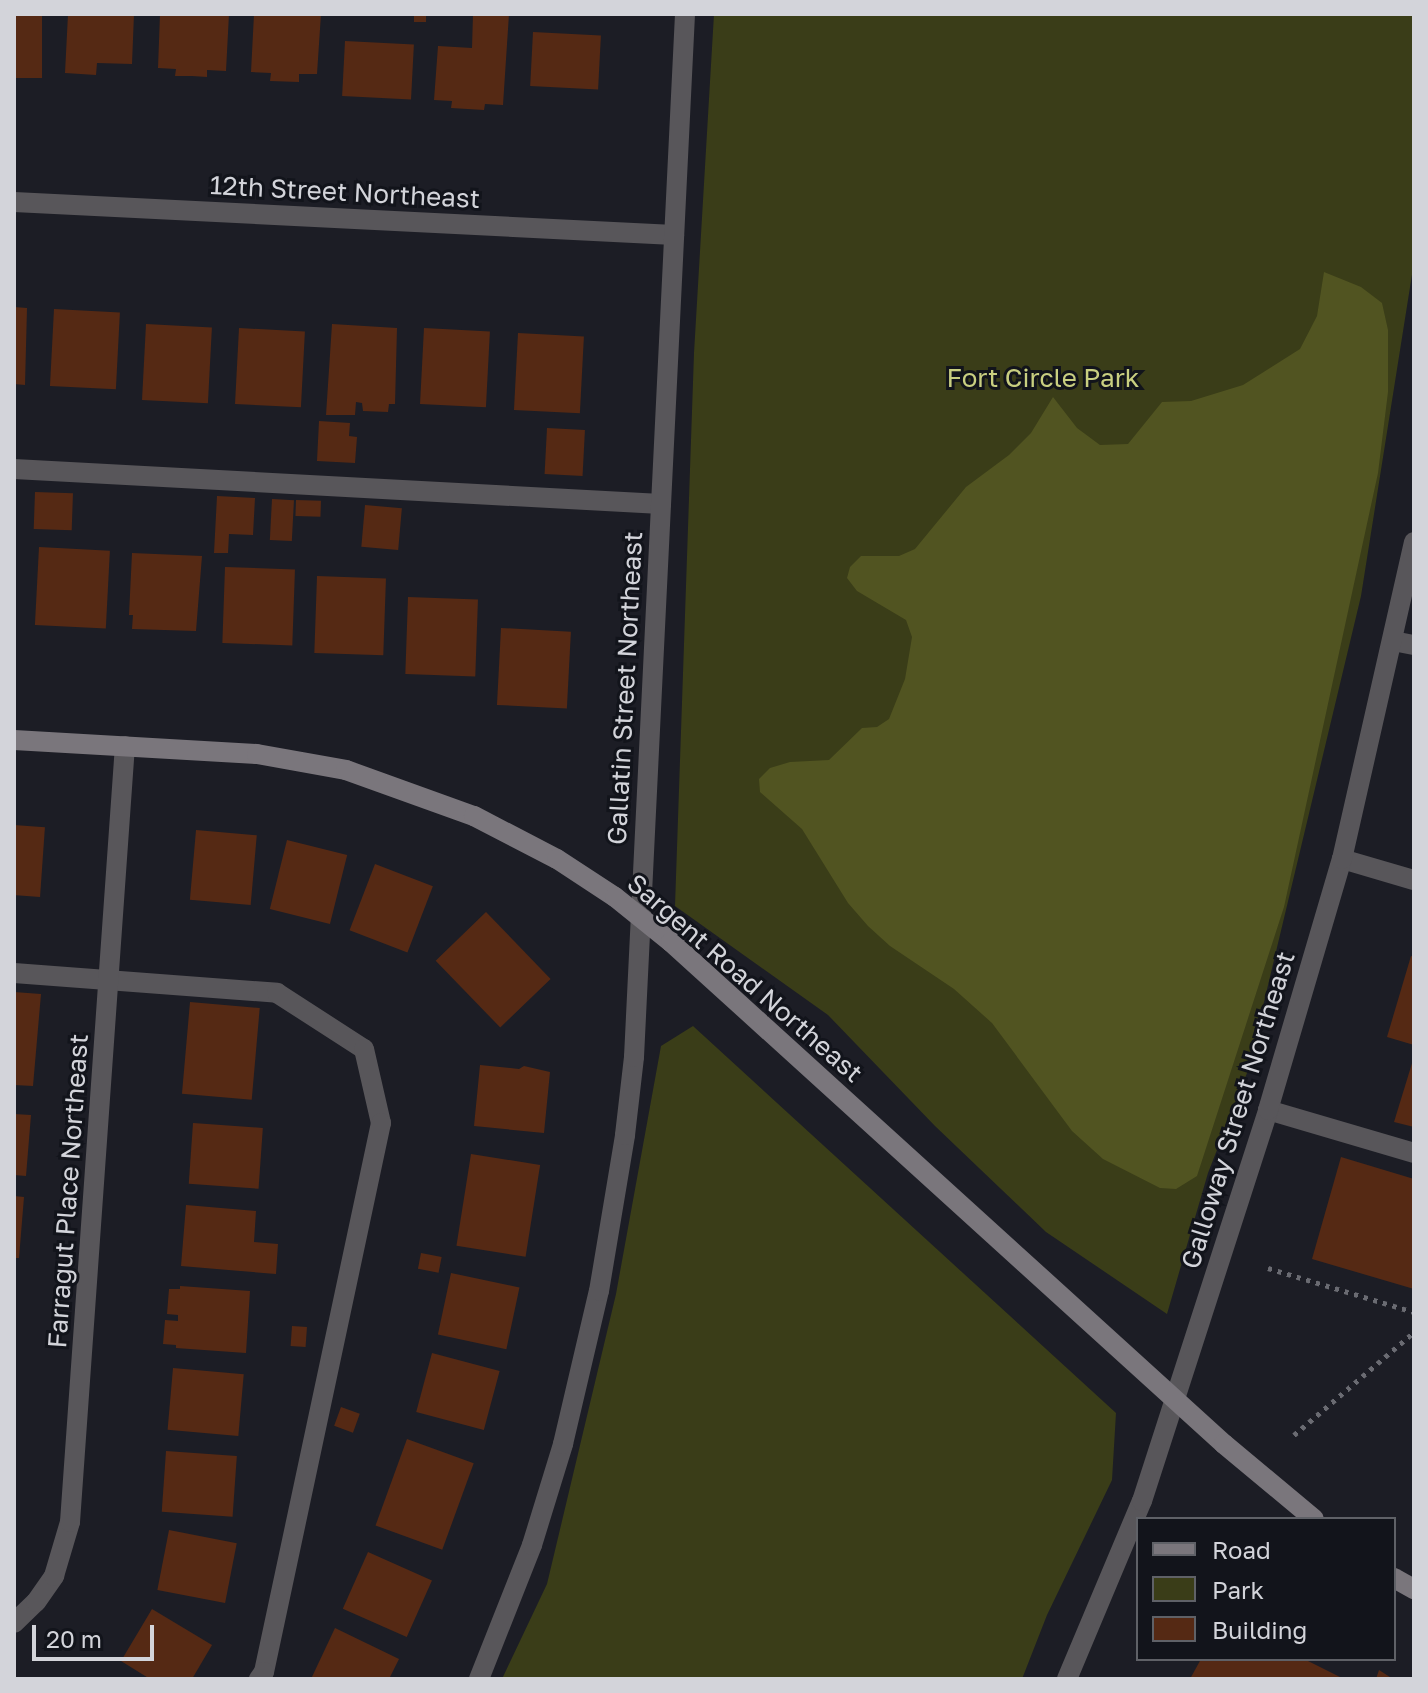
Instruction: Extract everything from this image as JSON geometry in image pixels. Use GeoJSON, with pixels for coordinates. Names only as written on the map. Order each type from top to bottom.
{"type":"FeatureCollection","features":[{"type":"Feature","properties":{"kind":"main road","name":"Sargent Road Northeast"},"geometry":{"type":"LineString","coordinates":[[14,740],[280,757],[346,770],[388,782],[474,816],[530,844],[640,916],[1175,1399],[1312,1517]]}},
{"type":"Feature","properties":{"kind":"main road"},"geometry":{"type":"LineString","coordinates":[[1396,1579],[1414,1589]]}},
{"type":"Feature","properties":{"kind":"street","name":"Gallatin Street Northeast"},"geometry":{"type":"LineString","coordinates":[[479,1679],[512,1598],[553,1478],[589,1337],[613,1213],[630,1096],[685,14]]}},
{"type":"Feature","properties":{"kind":"street","name":"12th Street Northeast"},"geometry":{"type":"LineString","coordinates":[[14,202],[674,235]]}},
{"type":"Feature","properties":{"kind":"street"},"geometry":{"type":"LineString","coordinates":[[14,469],[661,504]]}},
{"type":"Feature","properties":{"kind":"street","name":"Galloway Street Northeast"},"geometry":{"type":"LineString","coordinates":[[1067,1679],[1142,1501],[1268,1110],[1404,643],[1414,542]]}},
{"type":"Feature","properties":{"kind":"street","name":"Farragut Place Northeast"},"geometry":{"type":"LineString","coordinates":[[14,1623],[36,1602],[54,1576],[70,1522],[125,746]]}},
{"type":"Feature","properties":{"kind":"street"},"geometry":{"type":"LineString","coordinates":[[1342,859],[1414,880]]}},
{"type":"Feature","properties":{"kind":"street"},"geometry":{"type":"LineString","coordinates":[[14,973],[277,993],[364,1049],[381,1123],[267,1657],[259,1679]]}},
{"type":"Feature","properties":{"kind":"street"},"geometry":{"type":"LineString","coordinates":[[1268,1110],[1414,1153]]}},
{"type":"Feature","properties":{"kind":"path"},"geometry":{"type":"LineString","coordinates":[[1268,1268],[1414,1312]]}},
{"type":"Feature","properties":{"kind":"path"},"geometry":{"type":"LineString","coordinates":[[1294,1435],[1414,1332]]}},
{"type":"Feature","properties":{"kind":"green space","name":"Fort Circle Park"},"geometry":{"type":"Polygon","coordinates":[[[714,14],[1414,14],[1414,262],[1361,596],[1247,1073],[1208,1173],[1167,1314],[1046,1232],[935,1126],[828,1015],[675,906],[694,353],[714,14]]]}},
{"type":"Feature","properties":{"kind":"green space"},"geometry":{"type":"Polygon","coordinates":[[[1324,272],[1361,287],[1382,303],[1388,330],[1388,392],[1378,473],[1284,907],[1197,1176],[1176,1189],[1160,1188],[1103,1159],[1072,1131],[992,1023],[954,989],[890,946],[868,926],[848,903],[802,829],[760,792],[759,779],[770,768],[790,762],[829,760],[862,728],[877,727],[889,719],[905,679],[912,637],[906,620],[857,591],[847,578],[850,567],[861,556],[899,556],[915,549],[966,487],[1009,455],[1031,433],[1053,397],[1077,428],[1100,445],[1128,444],[1162,402],[1191,401],[1243,385],[1300,349],[1317,316],[1324,272]]]}},
{"type":"Feature","properties":{"kind":"green space"},"geometry":{"type":"Polygon","coordinates":[[[693,1026],[1116,1413],[1112,1480],[1047,1615],[1022,1679],[502,1679],[547,1584],[616,1294],[661,1046],[693,1026]]]}},
{"type":"Feature","properties":{"kind":"building"},"geometry":{"type":"Polygon","coordinates":[[[14,14],[42,14],[42,78],[14,78],[14,14]]]}},
{"type":"Feature","properties":{"kind":"building"},"geometry":{"type":"Polygon","coordinates":[[[68,14],[134,14],[132,64],[97,63],[96,75],[65,73],[68,14]]]}},
{"type":"Feature","properties":{"kind":"building"},"geometry":{"type":"Polygon","coordinates":[[[160,14],[229,14],[226,71],[207,70],[207,77],[175,76],[176,69],[158,68],[160,14]]]}},
{"type":"Feature","properties":{"kind":"building"},"geometry":{"type":"Polygon","coordinates":[[[254,14],[321,14],[317,74],[299,74],[299,82],[270,81],[271,73],[251,72],[254,14]]]}},
{"type":"Feature","properties":{"kind":"building"},"geometry":{"type":"Polygon","coordinates":[[[414,14],[426,14],[426,22],[414,22],[414,14]]]}},
{"type":"Feature","properties":{"kind":"building"},"geometry":{"type":"Polygon","coordinates":[[[473,14],[509,14],[503,105],[485,104],[484,110],[451,108],[452,101],[434,100],[438,46],[472,48],[473,14]]]}},
{"type":"Feature","properties":{"kind":"building"},"geometry":{"type":"Polygon","coordinates":[[[533,32],[601,36],[598,89],[530,86],[533,32]]]}},
{"type":"Feature","properties":{"kind":"building"},"geometry":{"type":"Polygon","coordinates":[[[345,41],[414,45],[411,100],[342,96],[345,41]]]}},
{"type":"Feature","properties":{"kind":"building"},"geometry":{"type":"Polygon","coordinates":[[[14,307],[27,308],[25,385],[14,384],[14,307]]]}},
{"type":"Feature","properties":{"kind":"building"},"geometry":{"type":"Polygon","coordinates":[[[54,309],[120,312],[116,389],[50,386],[54,309]]]}},
{"type":"Feature","properties":{"kind":"building"},"geometry":{"type":"Polygon","coordinates":[[[146,324],[212,327],[208,403],[142,400],[146,324]]]}},
{"type":"Feature","properties":{"kind":"building"},"geometry":{"type":"Polygon","coordinates":[[[332,324],[397,328],[395,404],[389,404],[388,412],[363,411],[362,403],[356,402],[355,415],[326,415],[332,324]]]}},
{"type":"Feature","properties":{"kind":"building"},"geometry":{"type":"Polygon","coordinates":[[[239,328],[305,331],[301,407],[235,404],[239,328]]]}},
{"type":"Feature","properties":{"kind":"building"},"geometry":{"type":"Polygon","coordinates":[[[424,328],[490,331],[486,407],[420,404],[424,328]]]}},
{"type":"Feature","properties":{"kind":"building"},"geometry":{"type":"Polygon","coordinates":[[[518,333],[584,336],[580,413],[514,410],[518,333]]]}},
{"type":"Feature","properties":{"kind":"building"},"geometry":{"type":"Polygon","coordinates":[[[319,421],[350,423],[349,436],[357,437],[355,463],[317,461],[319,421]]]}},
{"type":"Feature","properties":{"kind":"building"},"geometry":{"type":"Polygon","coordinates":[[[547,428],[585,430],[583,476],[545,474],[547,428]]]}},
{"type":"Feature","properties":{"kind":"building"},"geometry":{"type":"Polygon","coordinates":[[[35,492],[73,493],[72,530],[34,529],[35,492]]]}},
{"type":"Feature","properties":{"kind":"building"},"geometry":{"type":"Polygon","coordinates":[[[217,496],[255,498],[253,535],[229,534],[228,553],[214,553],[217,496]]]}},
{"type":"Feature","properties":{"kind":"building"},"geometry":{"type":"Polygon","coordinates":[[[272,499],[294,500],[292,541],[270,540],[272,499]]]}},
{"type":"Feature","properties":{"kind":"building"},"geometry":{"type":"Polygon","coordinates":[[[296,500],[321,501],[320,517],[295,516],[296,500]]]}},
{"type":"Feature","properties":{"kind":"building"},"geometry":{"type":"Polygon","coordinates":[[[365,505],[402,508],[398,550],[361,547],[365,505]]]}},
{"type":"Feature","properties":{"kind":"building"},"geometry":{"type":"Polygon","coordinates":[[[39,547],[110,551],[106,629],[35,625],[39,547]]]}},
{"type":"Feature","properties":{"kind":"building"},"geometry":{"type":"Polygon","coordinates":[[[132,553],[202,556],[196,631],[132,629],[133,615],[129,615],[132,553]]]}},
{"type":"Feature","properties":{"kind":"building"},"geometry":{"type":"Polygon","coordinates":[[[225,567],[295,569],[292,645],[222,643],[225,567]]]}},
{"type":"Feature","properties":{"kind":"building"},"geometry":{"type":"Polygon","coordinates":[[[317,576],[386,578],[383,655],[314,653],[317,576]]]}},
{"type":"Feature","properties":{"kind":"building"},"geometry":{"type":"Polygon","coordinates":[[[408,597],[478,599],[475,676],[405,674],[408,597]]]}},
{"type":"Feature","properties":{"kind":"building"},"geometry":{"type":"Polygon","coordinates":[[[501,628],[571,632],[567,709],[497,705],[501,628]]]}},
{"type":"Feature","properties":{"kind":"building"},"geometry":{"type":"Polygon","coordinates":[[[14,825],[45,827],[40,897],[14,895],[14,825]]]}},
{"type":"Feature","properties":{"kind":"building"},"geometry":{"type":"Polygon","coordinates":[[[196,830],[257,835],[251,905],[190,900],[196,830]]]}},
{"type":"Feature","properties":{"kind":"building"},"geometry":{"type":"Polygon","coordinates":[[[287,840],[347,855],[330,924],[270,909],[287,840]]]}},
{"type":"Feature","properties":{"kind":"building"},"geometry":{"type":"Polygon","coordinates":[[[375,864],[433,886],[407,953],[350,930],[375,864]]]}},
{"type":"Feature","properties":{"kind":"building"},"geometry":{"type":"Polygon","coordinates":[[[486,912],[551,979],[500,1028],[436,961],[486,912]]]}},
{"type":"Feature","properties":{"kind":"building"},"geometry":{"type":"Polygon","coordinates":[[[1411,956],[1414,957],[1414,1045],[1387,1037],[1411,956]]]}},
{"type":"Feature","properties":{"kind":"building"},"geometry":{"type":"Polygon","coordinates":[[[14,992],[41,994],[33,1086],[14,1085],[14,992]]]}},
{"type":"Feature","properties":{"kind":"building"},"geometry":{"type":"Polygon","coordinates":[[[190,1002],[260,1008],[252,1100],[182,1094],[190,1002]]]}},
{"type":"Feature","properties":{"kind":"building"},"geometry":{"type":"Polygon","coordinates":[[[1414,1060],[1414,1127],[1394,1122],[1414,1060]]]}},
{"type":"Feature","properties":{"kind":"building"},"geometry":{"type":"Polygon","coordinates":[[[480,1065],[519,1069],[524,1066],[550,1072],[544,1133],[474,1126],[480,1065]]]}},
{"type":"Feature","properties":{"kind":"building"},"geometry":{"type":"Polygon","coordinates":[[[14,1114],[31,1115],[26,1176],[14,1175],[14,1114]]]}},
{"type":"Feature","properties":{"kind":"building"},"geometry":{"type":"Polygon","coordinates":[[[193,1123],[263,1128],[259,1189],[189,1184],[193,1123]]]}},
{"type":"Feature","properties":{"kind":"building"},"geometry":{"type":"Polygon","coordinates":[[[471,1154],[540,1165],[526,1257],[456,1246],[471,1154]]]}},
{"type":"Feature","properties":{"kind":"building"},"geometry":{"type":"Polygon","coordinates":[[[1341,1157],[1414,1179],[1414,1289],[1312,1259],[1341,1157]]]}},
{"type":"Feature","properties":{"kind":"building"},"geometry":{"type":"Polygon","coordinates":[[[14,1196],[24,1197],[19,1258],[14,1258],[14,1196]]]}},
{"type":"Feature","properties":{"kind":"building"},"geometry":{"type":"Polygon","coordinates":[[[186,1205],[256,1211],[254,1242],[278,1244],[276,1274],[181,1266],[186,1205]]]}},
{"type":"Feature","properties":{"kind":"building"},"geometry":{"type":"Polygon","coordinates":[[[421,1253],[442,1257],[439,1273],[418,1269],[421,1253]]]}},
{"type":"Feature","properties":{"kind":"building"},"geometry":{"type":"Polygon","coordinates":[[[451,1273],[519,1288],[506,1349],[438,1335],[451,1273]]]}},
{"type":"Feature","properties":{"kind":"building"},"geometry":{"type":"Polygon","coordinates":[[[180,1286],[250,1291],[246,1353],[176,1348],[176,1345],[163,1344],[165,1320],[178,1321],[178,1315],[167,1314],[169,1289],[180,1289],[180,1286]]]}},
{"type":"Feature","properties":{"kind":"building"},"geometry":{"type":"Polygon","coordinates":[[[292,1326],[307,1327],[306,1347],[291,1346],[292,1326]]]}},
{"type":"Feature","properties":{"kind":"building"},"geometry":{"type":"Polygon","coordinates":[[[432,1353],[500,1371],[484,1430],[416,1412],[432,1353]]]}},
{"type":"Feature","properties":{"kind":"building"},"geometry":{"type":"Polygon","coordinates":[[[173,1368],[244,1374],[238,1436],[168,1430],[173,1368]]]}},
{"type":"Feature","properties":{"kind":"building"},"geometry":{"type":"Polygon","coordinates":[[[341,1407],[360,1414],[353,1433],[334,1426],[341,1407]]]}},
{"type":"Feature","properties":{"kind":"building"},"geometry":{"type":"Polygon","coordinates":[[[407,1439],[474,1463],[442,1550],[376,1525],[407,1439]]]}},
{"type":"Feature","properties":{"kind":"building"},"geometry":{"type":"Polygon","coordinates":[[[166,1451],[237,1456],[233,1517],[162,1512],[166,1451]]]}},
{"type":"Feature","properties":{"kind":"building"},"geometry":{"type":"Polygon","coordinates":[[[169,1530],[237,1543],[225,1603],[157,1590],[169,1530]]]}},
{"type":"Feature","properties":{"kind":"building"},"geometry":{"type":"Polygon","coordinates":[[[368,1552],[432,1580],[407,1637],[343,1609],[368,1552]]]}},
{"type":"Feature","properties":{"kind":"building"},"geometry":{"type":"Polygon","coordinates":[[[152,1609],[212,1645],[192,1679],[150,1679],[121,1661],[152,1609]]]}},
{"type":"Feature","properties":{"kind":"building"},"geometry":{"type":"Polygon","coordinates":[[[335,1628],[399,1659],[389,1679],[311,1679],[335,1628]]]}},
{"type":"Feature","properties":{"kind":"building"},"geometry":{"type":"Polygon","coordinates":[[[1200,1661],[1308,1661],[1344,1679],[1190,1679],[1200,1661]]]}},
{"type":"Feature","properties":{"kind":"building"},"geometry":{"type":"Polygon","coordinates":[[[1379,1670],[1393,1679],[1376,1679],[1379,1670]]]}}]}
